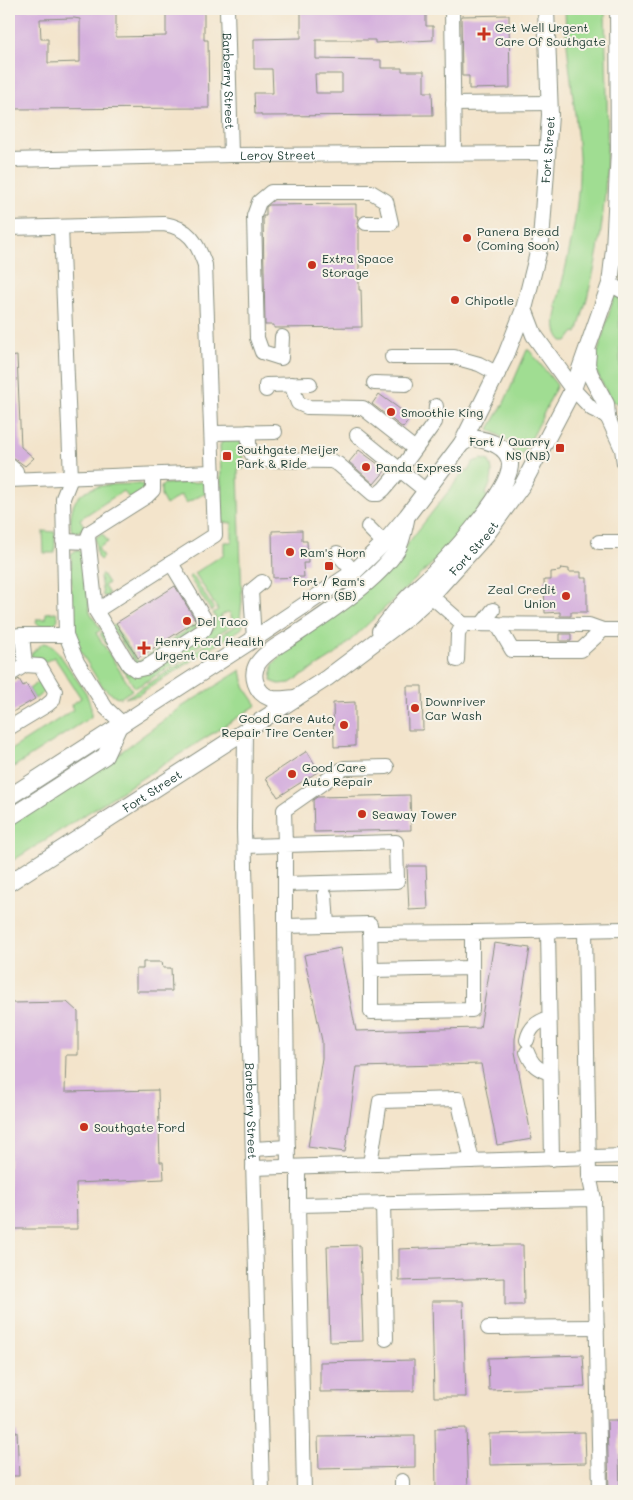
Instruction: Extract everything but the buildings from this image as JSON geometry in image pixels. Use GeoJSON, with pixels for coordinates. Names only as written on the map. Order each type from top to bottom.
{"type":"FeatureCollection","features":[{"type":"Feature","properties":{"kind":"main road","name":"Fort Street"},"geometry":{"type":"LineString","coordinates":[[9,797],[354,572],[384,544],[462,443],[498,374],[524,309],[541,241],[548,152],[549,103],[546,9]]}},
{"type":"Feature","properties":{"kind":"main road","name":"Fort Street"},"geometry":{"type":"LineString","coordinates":[[9,883],[296,698],[408,617],[431,596],[486,535],[523,484],[573,388],[588,346],[617,288],[622,150],[621,40],[618,9]]}},
{"type":"Feature","properties":{"kind":"main road"},"geometry":{"type":"LineString","coordinates":[[524,309],[534,335],[573,388]]}},
{"type":"Feature","properties":{"kind":"main road"},"geometry":{"type":"LineString","coordinates":[[588,346],[587,364],[590,374],[606,404],[610,424]]}},
{"type":"Feature","properties":{"kind":"main road"},"geometry":{"type":"LineString","coordinates":[[367,648],[402,604],[439,568],[469,532],[491,504],[507,477],[510,465],[509,458],[496,444],[472,438],[462,443]]}},
{"type":"Feature","properties":{"kind":"main road"},"geometry":{"type":"LineString","coordinates":[[296,698],[269,698],[262,693],[257,688],[254,678],[254,670],[258,662],[272,650],[319,619],[356,591],[386,564],[398,548],[407,516]]}},
{"type":"Feature","properties":{"kind":"main road"},"geometry":{"type":"LineString","coordinates":[[9,818],[105,756],[120,726]]}},
{"type":"Feature","properties":{"kind":"street","name":"Barberry Street"},"geometry":{"type":"LineString","coordinates":[[227,9],[231,155]]}},
{"type":"Feature","properties":{"kind":"street"},"geometry":{"type":"LineString","coordinates":[[452,9],[454,153]]}},
{"type":"Feature","properties":{"kind":"street"},"geometry":{"type":"LineString","coordinates":[[453,104],[549,103]]}},
{"type":"Feature","properties":{"kind":"street","name":"Leroy Street"},"geometry":{"type":"LineString","coordinates":[[9,160],[231,155],[548,152]]}},
{"type":"Feature","properties":{"kind":"street"},"geometry":{"type":"LineString","coordinates":[[282,337],[281,358],[262,352],[257,338],[254,216],[259,202],[270,192],[371,192],[386,201],[391,223],[366,223]]}},
{"type":"Feature","properties":{"kind":"street"},"geometry":{"type":"LineString","coordinates":[[9,228],[164,224],[177,226],[191,236],[200,251],[205,265],[215,535],[96,611]]}},
{"type":"Feature","properties":{"kind":"street"},"geometry":{"type":"LineString","coordinates":[[61,226],[71,478],[63,498],[66,636],[77,662],[106,708],[120,726]]}},
{"type":"Feature","properties":{"kind":"street"},"geometry":{"type":"LineString","coordinates":[[392,357],[454,357],[479,364],[498,374]]}},
{"type":"Feature","properties":{"kind":"street"},"geometry":{"type":"LineString","coordinates":[[374,383],[406,384]]}},
{"type":"Feature","properties":{"kind":"street"},"geometry":{"type":"LineString","coordinates":[[291,384],[298,403],[307,407],[363,408],[415,449]]}},
{"type":"Feature","properties":{"kind":"street"},"geometry":{"type":"LineString","coordinates":[[266,390],[266,385],[310,384]]}},
{"type":"Feature","properties":{"kind":"street"},"geometry":{"type":"LineString","coordinates":[[573,388],[592,409],[610,424],[622,448],[624,463]]}},
{"type":"Feature","properties":{"kind":"street"},"geometry":{"type":"LineString","coordinates":[[249,432],[250,452],[253,458],[258,460],[331,462],[338,464],[373,494],[378,494],[400,470],[435,422],[436,406]]}},
{"type":"Feature","properties":{"kind":"street"},"geometry":{"type":"LineString","coordinates":[[610,424],[624,420]]}},
{"type":"Feature","properties":{"kind":"street"},"geometry":{"type":"LineString","coordinates":[[212,433],[249,432],[269,428]]}},
{"type":"Feature","properties":{"kind":"street"},"geometry":{"type":"LineString","coordinates":[[357,435],[426,491]]}},
{"type":"Feature","properties":{"kind":"street"},"geometry":{"type":"LineString","coordinates":[[9,465],[16,471],[13,480],[213,472]]}},
{"type":"Feature","properties":{"kind":"street"},"geometry":{"type":"LineString","coordinates":[[153,475],[153,490],[147,496],[90,532],[88,542],[96,611],[129,665],[136,670],[145,668],[204,630],[208,623],[172,563]]}},
{"type":"Feature","properties":{"kind":"street"},"geometry":{"type":"LineString","coordinates":[[368,527],[384,544]]}},
{"type":"Feature","properties":{"kind":"street"},"geometry":{"type":"LineString","coordinates":[[63,541],[88,542]]}},
{"type":"Feature","properties":{"kind":"street"},"geometry":{"type":"LineString","coordinates":[[599,542],[624,542]]}},
{"type":"Feature","properties":{"kind":"street"},"geometry":{"type":"LineString","coordinates":[[337,554],[354,572]]}},
{"type":"Feature","properties":{"kind":"street"},"geometry":{"type":"LineString","coordinates":[[254,639],[251,591],[262,582]]}},
{"type":"Feature","properties":{"kind":"street"},"geometry":{"type":"LineString","coordinates":[[431,596],[462,624],[589,625],[603,630],[624,630]]}},
{"type":"Feature","properties":{"kind":"street"},"geometry":{"type":"LineString","coordinates":[[482,624],[493,610]]}},
{"type":"Feature","properties":{"kind":"street"},"geometry":{"type":"LineString","coordinates":[[458,660],[458,634],[462,624]]}},
{"type":"Feature","properties":{"kind":"street"},"geometry":{"type":"LineString","coordinates":[[497,624],[512,650],[581,650],[603,630]]}},
{"type":"Feature","properties":{"kind":"street"},"geometry":{"type":"LineString","coordinates":[[25,665],[16,635],[66,636]]}},
{"type":"Feature","properties":{"kind":"street"},"geometry":{"type":"LineString","coordinates":[[9,675],[25,665],[40,666],[55,691],[53,700],[9,728]]}},
{"type":"Feature","properties":{"kind":"street","name":"Barberry Street"},"geometry":{"type":"LineString","coordinates":[[245,731],[245,846],[262,1491]]}},
{"type":"Feature","properties":{"kind":"street"},"geometry":{"type":"LineString","coordinates":[[304,1491],[298,1205],[293,1167],[288,1148],[284,810],[344,768],[387,767]]}},
{"type":"Feature","properties":{"kind":"street"},"geometry":{"type":"LineString","coordinates":[[245,846],[396,842],[397,881],[285,884]]}},
{"type":"Feature","properties":{"kind":"street"},"geometry":{"type":"LineString","coordinates":[[325,894],[327,925]]}},
{"type":"Feature","properties":{"kind":"street"},"geometry":{"type":"LineString","coordinates":[[285,926],[370,924],[371,1012],[472,1010],[472,932]]}},
{"type":"Feature","properties":{"kind":"street"},"geometry":{"type":"LineString","coordinates":[[370,933],[624,929]]}},
{"type":"Feature","properties":{"kind":"street"},"geometry":{"type":"LineString","coordinates":[[585,930],[588,1158],[594,1199],[600,1491]]}},
{"type":"Feature","properties":{"kind":"street"},"geometry":{"type":"LineString","coordinates":[[548,931],[552,1159]]}},
{"type":"Feature","properties":{"kind":"street"},"geometry":{"type":"LineString","coordinates":[[371,970],[472,968]]}},
{"type":"Feature","properties":{"kind":"street"},"geometry":{"type":"LineString","coordinates":[[549,1018],[538,1022],[529,1031],[527,1046],[531,1062],[538,1069],[550,1073]]}},
{"type":"Feature","properties":{"kind":"street"},"geometry":{"type":"LineString","coordinates":[[370,1164],[380,1101],[458,1099],[472,1161]]}},
{"type":"Feature","properties":{"kind":"street"},"geometry":{"type":"LineString","coordinates":[[253,1149],[288,1148]]}},
{"type":"Feature","properties":{"kind":"street"},"geometry":{"type":"LineString","coordinates":[[253,1168],[624,1156]]}},
{"type":"Feature","properties":{"kind":"street"},"geometry":{"type":"LineString","coordinates":[[589,1175],[624,1175]]}},
{"type":"Feature","properties":{"kind":"street"},"geometry":{"type":"LineString","coordinates":[[298,1205],[594,1199]]}},
{"type":"Feature","properties":{"kind":"street"},"geometry":{"type":"LineString","coordinates":[[383,1203],[386,1339]]}},
{"type":"Feature","properties":{"kind":"street"},"geometry":{"type":"LineString","coordinates":[[488,1328],[597,1327]]}},
{"type":"Feature","properties":{"kind":"green space"},"geometry":{"type":"Polygon","coordinates":[[[565,9],[605,9],[607,142],[605,195],[598,250],[592,278],[577,333],[574,332],[567,341],[562,341],[556,330],[558,308],[556,307],[573,232],[579,175],[578,138],[567,46],[565,9]]]}},
{"type":"Feature","properties":{"kind":"green space"},"geometry":{"type":"Polygon","coordinates":[[[617,294],[619,297],[621,401],[617,403],[611,401],[595,369],[596,359],[614,296],[617,294]]]}},
{"type":"Feature","properties":{"kind":"green space"},"geometry":{"type":"Polygon","coordinates":[[[527,350],[529,350],[557,385],[535,432],[520,458],[509,442],[489,429],[504,403],[527,350]]]}},
{"type":"Feature","properties":{"kind":"green space"},"geometry":{"type":"Polygon","coordinates":[[[236,438],[241,442],[244,466],[244,469],[238,469],[242,601],[240,620],[195,648],[182,660],[135,688],[100,634],[102,632],[128,673],[131,674],[207,635],[214,628],[216,619],[213,613],[218,610],[195,573],[224,554],[224,542],[232,542],[232,523],[222,522],[220,445],[224,439],[236,438]],[[227,612],[221,616],[220,621],[225,624],[231,621],[230,613],[227,612]]]}},
{"type":"Feature","properties":{"kind":"green space"},"geometry":{"type":"Polygon","coordinates":[[[482,459],[489,461],[492,470],[490,483],[485,495],[488,497],[438,558],[335,655],[290,683],[279,684],[271,681],[273,664],[284,653],[282,650],[385,573],[465,470],[468,471],[473,462],[482,459]]]}},
{"type":"Feature","properties":{"kind":"green space"},"geometry":{"type":"Polygon","coordinates":[[[202,482],[208,486],[206,493],[186,503],[181,495],[166,505],[161,496],[161,487],[164,484],[202,482]]]}},
{"type":"Feature","properties":{"kind":"green space"},"geometry":{"type":"Polygon","coordinates":[[[140,484],[145,486],[144,491],[130,499],[123,491],[80,519],[84,529],[74,533],[71,529],[71,513],[75,502],[82,494],[90,489],[101,486],[140,484]]]}},
{"type":"Feature","properties":{"kind":"green space"},"geometry":{"type":"Polygon","coordinates":[[[43,531],[55,532],[55,553],[44,553],[43,531]]]}},
{"type":"Feature","properties":{"kind":"green space"},"geometry":{"type":"Polygon","coordinates":[[[102,533],[108,542],[98,548],[103,557],[100,560],[97,557],[95,538],[102,533]]]}},
{"type":"Feature","properties":{"kind":"green space"},"geometry":{"type":"Polygon","coordinates":[[[76,550],[82,552],[83,555],[90,612],[101,630],[96,633],[132,690],[120,698],[111,694],[101,684],[85,659],[75,635],[71,554],[76,550]]]}},
{"type":"Feature","properties":{"kind":"green space"},"geometry":{"type":"Polygon","coordinates":[[[102,574],[108,583],[104,586],[109,594],[107,597],[103,596],[100,577],[102,574]]]}},
{"type":"Feature","properties":{"kind":"green space"},"geometry":{"type":"Polygon","coordinates":[[[192,575],[214,609],[211,611],[189,577],[192,575]]]}},
{"type":"Feature","properties":{"kind":"green space"},"geometry":{"type":"Polygon","coordinates":[[[56,612],[58,619],[54,624],[40,626],[36,622],[37,619],[46,619],[46,613],[56,612]]]}},
{"type":"Feature","properties":{"kind":"green space"},"geometry":{"type":"Polygon","coordinates":[[[242,622],[243,626],[241,629],[138,695],[125,698],[187,660],[194,652],[242,622]]]}},
{"type":"Feature","properties":{"kind":"green space"},"geometry":{"type":"Polygon","coordinates":[[[198,623],[197,628],[142,664],[136,663],[111,627],[114,625],[138,662],[198,623]]]}},
{"type":"Feature","properties":{"kind":"green space"},"geometry":{"type":"Polygon","coordinates":[[[43,643],[49,644],[58,652],[86,693],[91,707],[91,717],[9,770],[9,751],[73,710],[71,705],[81,698],[54,657],[45,662],[31,658],[31,654],[43,643]]]}},
{"type":"Feature","properties":{"kind":"green space"},"geometry":{"type":"Polygon","coordinates":[[[241,670],[244,686],[257,705],[9,863],[9,825],[110,760],[183,706],[241,670]]]}},
{"type":"Feature","properties":{"kind":"green space"},"geometry":{"type":"Polygon","coordinates":[[[40,681],[45,691],[35,699],[29,689],[40,681]]]}},
{"type":"Feature","properties":{"kind":"place","name":"Get Well Urgent Care Of Southgate"},"geometry":{"type":"Point","coordinates":[484,34]}},
{"type":"Feature","properties":{"kind":"place","name":"Panera Bread (Coming Soon)"},"geometry":{"type":"Point","coordinates":[467,238]}},
{"type":"Feature","properties":{"kind":"place","name":"Extra Space Storage"},"geometry":{"type":"Point","coordinates":[312,265]}},
{"type":"Feature","properties":{"kind":"place","name":"Chipotle"},"geometry":{"type":"Point","coordinates":[455,300]}},
{"type":"Feature","properties":{"kind":"place","name":"Smoothie King"},"geometry":{"type":"Point","coordinates":[391,412]}},
{"type":"Feature","properties":{"kind":"place","name":"Fort / Quarry NS (NB)"},"geometry":{"type":"Point","coordinates":[560,448]}},
{"type":"Feature","properties":{"kind":"place","name":"Southgate Meijer Park & Ride"},"geometry":{"type":"Point","coordinates":[227,456]}},
{"type":"Feature","properties":{"kind":"place","name":"Panda Express"},"geometry":{"type":"Point","coordinates":[366,467]}},
{"type":"Feature","properties":{"kind":"place","name":"Ram's Horn"},"geometry":{"type":"Point","coordinates":[290,552]}},
{"type":"Feature","properties":{"kind":"place","name":"Fort / Ram's Horn (SB)"},"geometry":{"type":"Point","coordinates":[329,566]}},
{"type":"Feature","properties":{"kind":"place","name":"Zeal Credit Union"},"geometry":{"type":"Point","coordinates":[566,596]}},
{"type":"Feature","properties":{"kind":"place","name":"Del Taco"},"geometry":{"type":"Point","coordinates":[187,621]}},
{"type":"Feature","properties":{"kind":"place","name":"Henry Ford Health Urgent Care"},"geometry":{"type":"Point","coordinates":[144,648]}},
{"type":"Feature","properties":{"kind":"place","name":"Downriver Car Wash"},"geometry":{"type":"Point","coordinates":[415,708]}},
{"type":"Feature","properties":{"kind":"place","name":"Good Care Auto Repair Tire Center"},"geometry":{"type":"Point","coordinates":[344,725]}},
{"type":"Feature","properties":{"kind":"place","name":"Good Care Auto Repair"},"geometry":{"type":"Point","coordinates":[292,774]}},
{"type":"Feature","properties":{"kind":"place","name":"Seaway Tower"},"geometry":{"type":"Point","coordinates":[362,814]}},
{"type":"Feature","properties":{"kind":"place","name":"Southgate Ford"},"geometry":{"type":"Point","coordinates":[84,1127]}}]}
